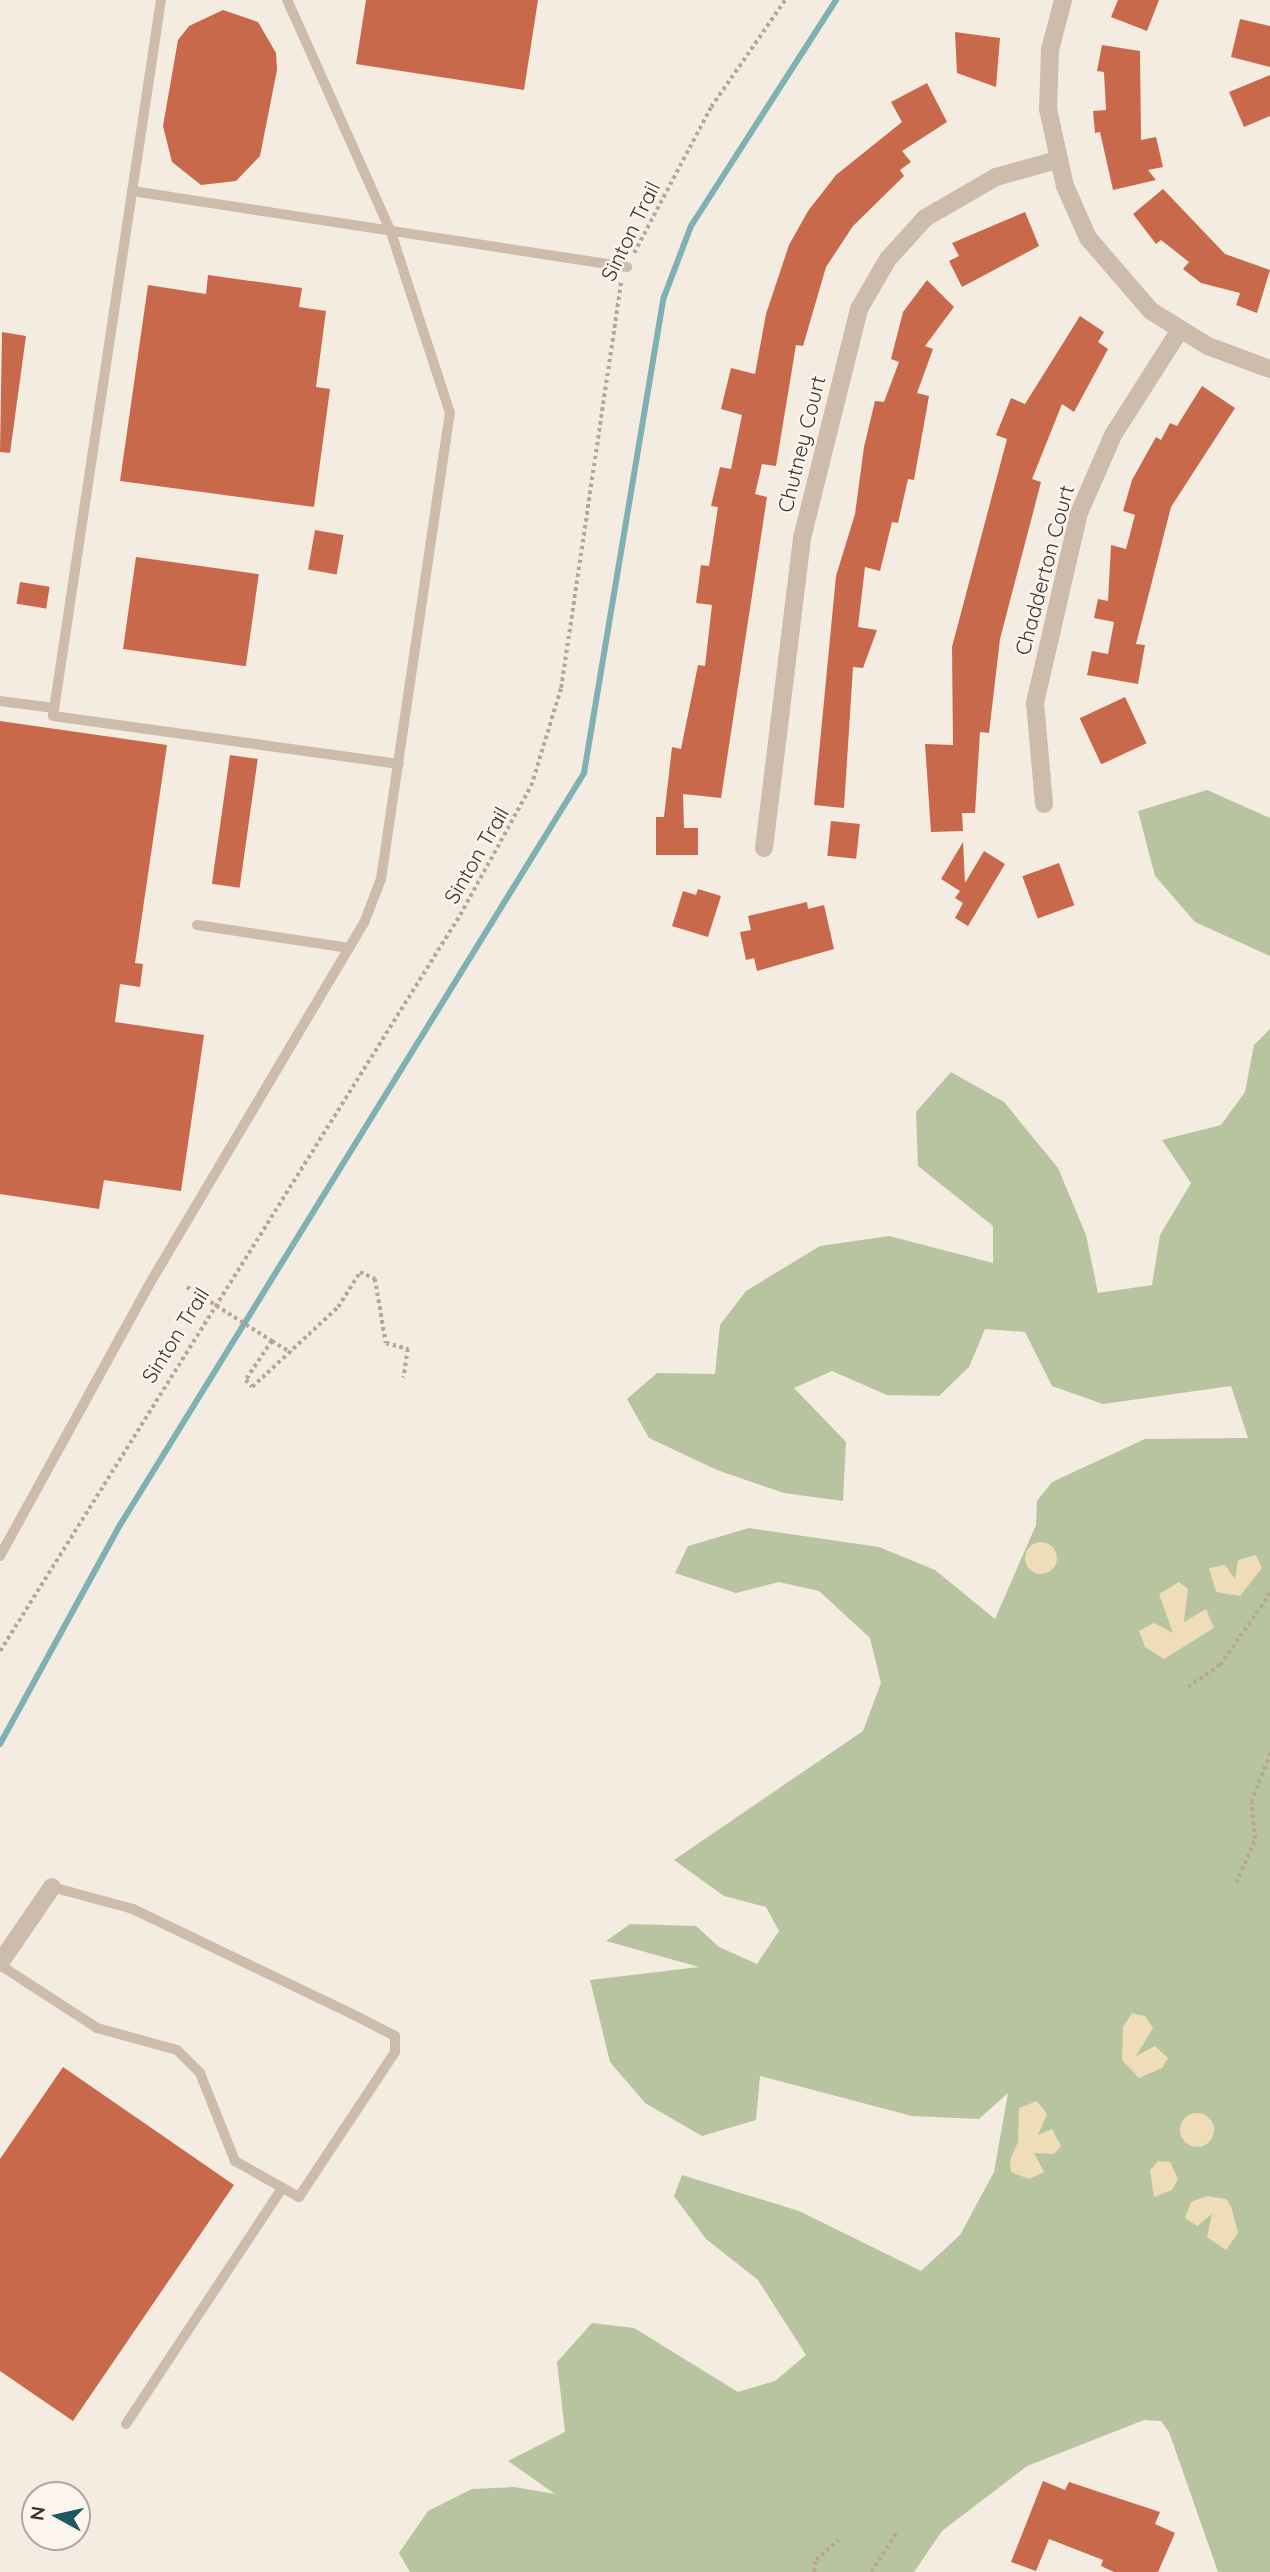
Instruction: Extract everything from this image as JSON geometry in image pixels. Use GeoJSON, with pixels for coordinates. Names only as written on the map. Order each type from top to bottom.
{"type":"FeatureCollection","features":[{"type":"Feature","properties":{"kind":"street"},"geometry":{"type":"LineString","coordinates":[[1063,0],[1047,84],[1057,160],[1074,212],[1105,265],[1180,330],[1270,369]]}},
{"type":"Feature","properties":{"kind":"street","name":"Chutney Court"},"geometry":{"type":"LineString","coordinates":[[764,848],[795,577],[859,309],[888,259],[925,218],[996,177],[1057,160]]}},
{"type":"Feature","properties":{"kind":"street","name":"Chadderton Court"},"geometry":{"type":"LineString","coordinates":[[1044,804],[1035,703],[1079,513],[1113,435],[1180,330]]}},
{"type":"Feature","properties":{"kind":"street"},"geometry":{"type":"LineString","coordinates":[[0,1964],[52,1887]]}},
{"type":"Feature","properties":{"kind":"lane"},"geometry":{"type":"LineString","coordinates":[[161,0],[53,716],[399,764]]}},
{"type":"Feature","properties":{"kind":"lane"},"geometry":{"type":"LineString","coordinates":[[0,1556],[150,1283],[349,948],[381,880],[450,412],[391,232],[287,0]]}},
{"type":"Feature","properties":{"kind":"lane"},"geometry":{"type":"LineString","coordinates":[[132,191],[627,267]]}},
{"type":"Feature","properties":{"kind":"lane"},"geometry":{"type":"LineString","coordinates":[[0,701],[54,708]]}},
{"type":"Feature","properties":{"kind":"lane"},"geometry":{"type":"LineString","coordinates":[[197,925],[349,948]]}},
{"type":"Feature","properties":{"kind":"lane"},"geometry":{"type":"LineString","coordinates":[[0,1964],[97,2028],[177,2050],[200,2073],[235,2161],[299,2197],[396,2052],[394,2036],[133,1909],[52,1887]]}},
{"type":"Feature","properties":{"kind":"lane"},"geometry":{"type":"LineString","coordinates":[[126,2424],[282,2188]]}},
{"type":"Feature","properties":{"kind":"path","name":"Sinton Trail"},"geometry":{"type":"LineString","coordinates":[[0,1651],[212,1303],[460,915],[517,816],[544,755],[561,688],[617,291],[711,107],[785,0]]}},
{"type":"Feature","properties":{"kind":"path"},"geometry":{"type":"LineString","coordinates":[[272,1341],[246,1380],[252,1387],[292,1353],[338,1307],[360,1272],[374,1279],[386,1343],[408,1349],[404,1378]]}},
{"type":"Feature","properties":{"kind":"path"},"geometry":{"type":"LineString","coordinates":[[187,1287],[292,1353]]}},
{"type":"Feature","properties":{"kind":"path"},"geometry":{"type":"LineString","coordinates":[[1188,1686],[1220,1665],[1270,1593]]}},
{"type":"Feature","properties":{"kind":"path"},"geometry":{"type":"LineString","coordinates":[[1236,1883],[1253,1846],[1251,1802],[1270,1754]]}},
{"type":"Feature","properties":{"kind":"path"},"geometry":{"type":"LineString","coordinates":[[871,2572],[897,2532]]}},
{"type":"Feature","properties":{"kind":"path"},"geometry":{"type":"LineString","coordinates":[[814,2572],[816,2560],[838,2540]]}},
{"type":"Feature","properties":{"kind":"green space"},"geometry":{"type":"Polygon","coordinates":[[[1207,790],[1270,818],[1270,956],[1195,922],[1155,876],[1138,811],[1207,790]]]}},
{"type":"Feature","properties":{"kind":"green space"},"geometry":{"type":"Polygon","coordinates":[[[1270,1029],[1270,2572],[1218,2572],[1169,2432],[1161,2421],[1144,2420],[1027,2466],[942,2531],[914,2572],[410,2572],[399,2553],[428,2511],[472,2489],[514,2487],[555,2494],[508,2461],[565,2432],[557,2362],[592,2323],[634,2328],[738,2392],[775,2381],[806,2355],[758,2280],[706,2239],[674,2196],[682,2175],[799,2211],[921,2271],[960,2235],[994,2172],[1008,2093],[979,2119],[912,2116],[760,2076],[756,2120],[702,2136],[645,2103],[610,2062],[590,1980],[699,1967],[606,1941],[630,1924],[696,1926],[719,1947],[757,1964],[779,1931],[766,1907],[724,1896],[674,1860],[863,1731],[881,1683],[870,1638],[819,1591],[779,1582],[736,1593],[675,1573],[688,1546],[749,1528],[879,1547],[935,1570],[995,1619],[1036,1525],[1037,1501],[1052,1482],[1145,1439],[1248,1438],[1231,1386],[1103,1404],[1052,1386],[1025,1332],[985,1329],[969,1367],[939,1396],[887,1395],[832,1371],[794,1388],[846,1442],[843,1501],[784,1493],[717,1470],[649,1438],[627,1399],[657,1373],[715,1374],[720,1325],[746,1291],[820,1246],[889,1236],[993,1263],[993,1226],[918,1166],[916,1112],[951,1072],[1004,1102],[1058,1168],[1086,1235],[1098,1293],[1152,1285],[1160,1235],[1191,1183],[1162,1140],[1221,1125],[1245,1092],[1254,1045],[1270,1029]]]}},
{"type":"Feature","properties":{"kind":"sand"},"geometry":{"type":"Polygon","coordinates":[[[1041,1542],[1052,1547],[1057,1558],[1052,1569],[1041,1574],[1030,1569],[1025,1558],[1030,1547],[1041,1542]]]}},
{"type":"Feature","properties":{"kind":"sand"},"geometry":{"type":"Polygon","coordinates":[[[1256,1555],[1262,1568],[1240,1596],[1216,1592],[1209,1568],[1225,1565],[1235,1579],[1238,1560],[1256,1555]]]}},
{"type":"Feature","properties":{"kind":"sand"},"geometry":{"type":"Polygon","coordinates":[[[1179,1582],[1188,1589],[1184,1622],[1206,1609],[1214,1628],[1164,1659],[1145,1647],[1139,1631],[1154,1623],[1173,1633],[1159,1594],[1179,1582]]]}},
{"type":"Feature","properties":{"kind":"sand"},"geometry":{"type":"Polygon","coordinates":[[[1132,2013],[1145,2016],[1153,2028],[1136,2056],[1155,2046],[1168,2058],[1162,2068],[1139,2078],[1122,2060],[1123,2027],[1132,2013]]]}},
{"type":"Feature","properties":{"kind":"sand"},"geometry":{"type":"Polygon","coordinates":[[[1037,2101],[1047,2114],[1038,2135],[1052,2129],[1061,2146],[1054,2154],[1034,2153],[1044,2172],[1029,2179],[1011,2172],[1010,2160],[1018,2142],[1019,2108],[1037,2101]]]}},
{"type":"Feature","properties":{"kind":"sand"},"geometry":{"type":"Polygon","coordinates":[[[1197,2113],[1209,2118],[1214,2130],[1209,2142],[1197,2147],[1185,2142],[1180,2130],[1185,2118],[1197,2113]]]}},
{"type":"Feature","properties":{"kind":"sand"},"geometry":{"type":"Polygon","coordinates":[[[1158,2161],[1170,2162],[1178,2179],[1172,2190],[1154,2197],[1150,2170],[1158,2161]]]}},
{"type":"Feature","properties":{"kind":"sand"},"geometry":{"type":"Polygon","coordinates":[[[1207,2196],[1226,2199],[1231,2206],[1238,2233],[1226,2250],[1207,2237],[1212,2214],[1197,2226],[1185,2218],[1191,2202],[1207,2196]]]}},
{"type":"Feature","properties":{"kind":"building"},"geometry":{"type":"Polygon","coordinates":[[[366,0],[538,0],[524,90],[356,64],[366,0]]]}},
{"type":"Feature","properties":{"kind":"building"},"geometry":{"type":"Polygon","coordinates":[[[1118,0],[1159,0],[1147,31],[1111,17],[1118,0]]]}},
{"type":"Feature","properties":{"kind":"building"},"geometry":{"type":"Polygon","coordinates":[[[223,10],[258,22],[276,53],[277,70],[260,156],[236,181],[201,185],[172,162],[163,126],[178,40],[189,26],[223,10]]]}},
{"type":"Feature","properties":{"kind":"building"},"geometry":{"type":"Polygon","coordinates":[[[1240,19],[1270,26],[1270,67],[1231,57],[1240,19]]]}},
{"type":"Feature","properties":{"kind":"building"},"geometry":{"type":"Polygon","coordinates":[[[955,32],[1000,38],[996,87],[957,73],[955,32]]]}},
{"type":"Feature","properties":{"kind":"building"},"geometry":{"type":"Polygon","coordinates":[[[1102,45],[1140,51],[1141,140],[1156,137],[1163,167],[1148,170],[1156,180],[1113,190],[1100,132],[1095,133],[1093,111],[1106,110],[1104,72],[1097,71],[1102,45]]]}},
{"type":"Feature","properties":{"kind":"building"},"geometry":{"type":"Polygon","coordinates":[[[1270,75],[1270,116],[1244,127],[1229,92],[1270,75]]]}},
{"type":"Feature","properties":{"kind":"building"},"geometry":{"type":"Polygon","coordinates":[[[927,83],[947,122],[902,151],[911,162],[900,170],[904,176],[853,226],[826,267],[803,346],[796,345],[776,466],[762,464],[755,494],[767,497],[721,798],[683,794],[684,828],[698,828],[698,855],[656,855],[656,817],[664,817],[672,747],[681,749],[698,665],[705,666],[712,605],[696,603],[701,565],[709,566],[718,507],[711,506],[720,467],[731,469],[742,415],[721,409],[731,368],[755,374],[766,314],[789,245],[808,211],[836,175],[902,122],[891,102],[927,83]]]}},
{"type":"Feature","properties":{"kind":"building"},"geometry":{"type":"Polygon","coordinates":[[[1163,189],[1225,254],[1270,270],[1257,313],[1236,305],[1240,293],[1201,283],[1183,269],[1189,262],[1161,240],[1156,244],[1133,214],[1163,189]]]}},
{"type":"Feature","properties":{"kind":"building"},"geometry":{"type":"Polygon","coordinates":[[[1025,212],[1039,246],[962,287],[949,261],[959,256],[952,243],[1025,212]]]}},
{"type":"Feature","properties":{"kind":"building"},"geometry":{"type":"Polygon","coordinates":[[[208,275],[302,288],[299,307],[326,311],[316,387],[330,389],[314,507],[120,481],[148,285],[206,294],[208,275]]]}},
{"type":"Feature","properties":{"kind":"building"},"geometry":{"type":"Polygon","coordinates":[[[927,280],[954,307],[925,346],[933,349],[917,393],[929,396],[914,480],[908,479],[898,523],[892,522],[880,571],[865,567],[858,627],[877,630],[863,668],[853,667],[844,808],[814,805],[836,576],[855,514],[864,447],[875,401],[884,402],[899,362],[891,359],[903,312],[927,280]]]}},
{"type":"Feature","properties":{"kind":"building"},"geometry":{"type":"Polygon","coordinates":[[[1080,316],[1104,332],[1098,342],[1108,349],[1074,412],[1062,404],[1032,479],[1041,482],[1000,639],[989,733],[980,732],[975,813],[962,813],[963,831],[931,832],[925,744],[953,745],[952,647],[1007,439],[996,435],[1011,398],[1025,404],[1080,316]]]}},
{"type":"Feature","properties":{"kind":"building"},"geometry":{"type":"Polygon","coordinates":[[[2,332],[26,336],[10,453],[0,452],[2,332]]]}},
{"type":"Feature","properties":{"kind":"building"},"geometry":{"type":"Polygon","coordinates":[[[1202,386],[1235,408],[1171,507],[1136,644],[1145,645],[1138,684],[1087,675],[1092,651],[1108,654],[1114,622],[1094,618],[1098,599],[1108,601],[1111,545],[1126,549],[1135,515],[1123,511],[1132,480],[1156,437],[1161,440],[1170,423],[1177,426],[1202,386]]]}},
{"type":"Feature","properties":{"kind":"building"},"geometry":{"type":"Polygon","coordinates":[[[315,530],[344,535],[337,574],[308,569],[315,530]]]}},
{"type":"Feature","properties":{"kind":"building"},"geometry":{"type":"Polygon","coordinates":[[[136,557],[259,574],[246,666],[123,649],[136,557]]]}},
{"type":"Feature","properties":{"kind":"building"},"geometry":{"type":"Polygon","coordinates":[[[20,582],[50,587],[46,608],[17,604],[20,582]]]}},
{"type":"Feature","properties":{"kind":"building"},"geometry":{"type":"Polygon","coordinates":[[[1125,697],[1147,743],[1101,764],[1080,718],[1125,697]]]}},
{"type":"Feature","properties":{"kind":"building"},"geometry":{"type":"Polygon","coordinates":[[[0,721],[167,745],[135,963],[143,964],[140,987],[120,984],[115,1022],[204,1035],[181,1191],[104,1180],[99,1209],[0,1194],[0,721]]]}},
{"type":"Feature","properties":{"kind":"building"},"geometry":{"type":"Polygon","coordinates":[[[230,755],[258,759],[240,888],[212,884],[230,755]]]}},
{"type":"Feature","properties":{"kind":"building"},"geometry":{"type":"Polygon","coordinates":[[[831,821],[860,824],[856,859],[827,856],[831,821]]]}},
{"type":"Feature","properties":{"kind":"building"},"geometry":{"type":"Polygon","coordinates":[[[963,842],[965,883],[984,851],[1005,864],[968,926],[955,918],[963,903],[955,898],[960,891],[941,879],[963,842]]]}},
{"type":"Feature","properties":{"kind":"building"},"geometry":{"type":"Polygon","coordinates":[[[1059,863],[1074,905],[1038,919],[1022,876],[1059,863]]]}},
{"type":"Feature","properties":{"kind":"building"},"geometry":{"type":"Polygon","coordinates":[[[698,889],[721,896],[708,937],[672,926],[683,891],[696,895],[698,889]]]}},
{"type":"Feature","properties":{"kind":"building"},"geometry":{"type":"Polygon","coordinates":[[[807,902],[808,909],[824,905],[834,949],[757,971],[754,958],[746,960],[740,932],[751,930],[748,916],[807,902]]]}},
{"type":"Feature","properties":{"kind":"building"},"geometry":{"type":"Polygon","coordinates":[[[63,2067],[234,2185],[73,2421],[0,2371],[0,2159],[63,2067]]]}},
{"type":"Feature","properties":{"kind":"building"},"geometry":{"type":"Polygon","coordinates":[[[1043,2481],[1065,2490],[1069,2482],[1160,2512],[1155,2524],[1175,2533],[1158,2572],[1114,2572],[1101,2566],[1103,2560],[1049,2539],[1036,2571],[1011,2562],[1043,2481]]]}},
{"type":"Feature","properties":{"kind":"waterway"},"geometry":{"type":"LineString","coordinates":[[0,1744],[120,1525],[584,773],[664,297],[691,226],[836,0]]}}]}
